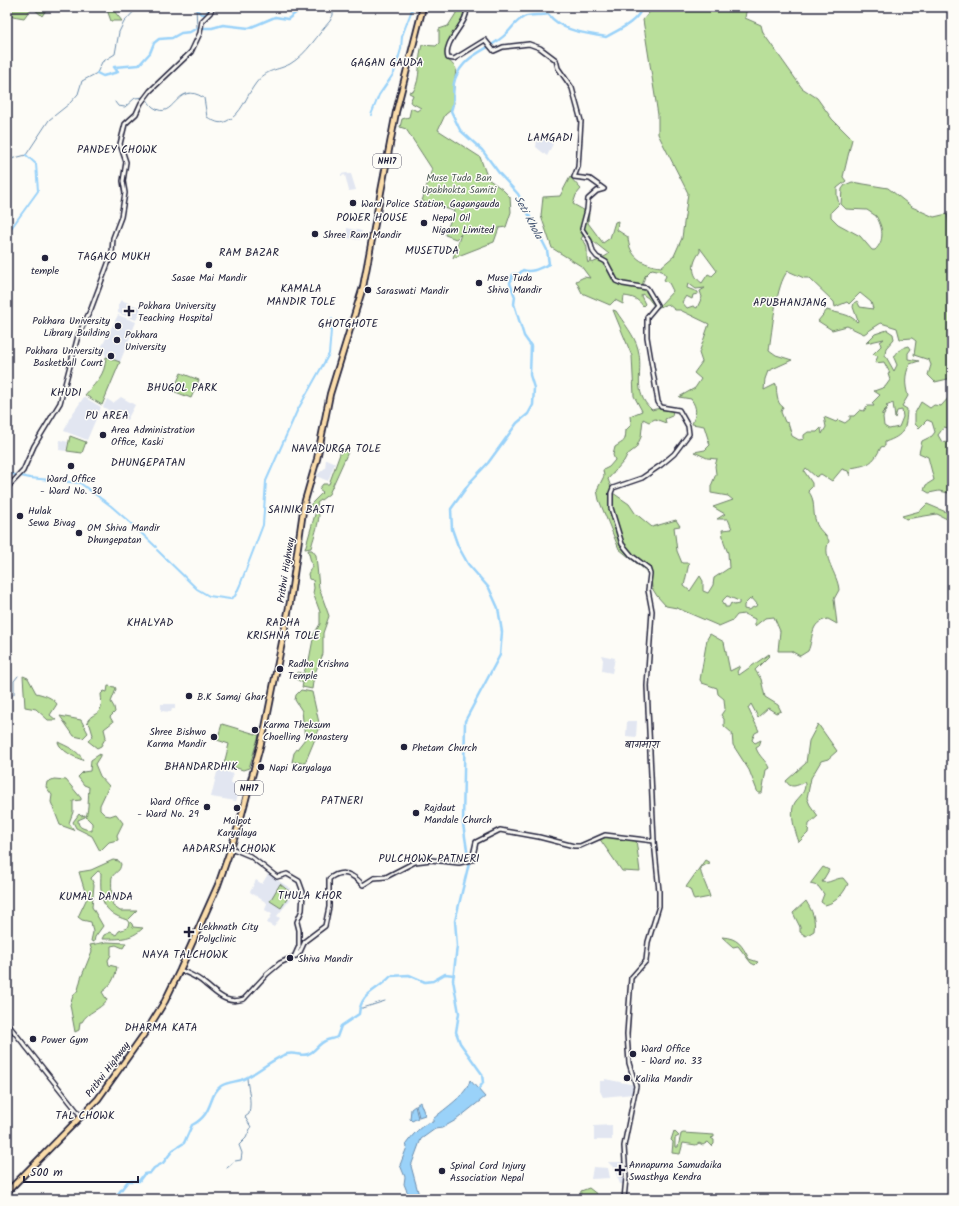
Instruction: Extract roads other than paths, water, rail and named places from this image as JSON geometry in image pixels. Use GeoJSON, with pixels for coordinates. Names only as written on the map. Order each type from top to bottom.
{"type":"FeatureCollection","features":[{"type":"Feature","properties":{"kind":"highway","name":"Prithvi Highway"},"geometry":{"type":"LineString","coordinates":[[7,1192],[98,1099],[140,1041],[165,1001],[180,970],[218,885],[231,848],[240,821],[265,728],[290,602],[304,504],[317,459],[330,394],[363,287],[396,112],[423,7]]}},
{"type":"Feature","properties":{"kind":"main road"},"geometry":{"type":"LineString","coordinates":[[7,488],[19,475],[60,403],[68,378],[71,357],[78,336],[91,309],[112,253],[113,238],[121,217],[125,193],[123,181],[126,162],[120,144],[125,124],[136,114],[145,97],[187,56],[200,30],[200,25],[213,7]]}},
{"type":"Feature","properties":{"kind":"main road"},"geometry":{"type":"LineString","coordinates":[[466,7],[467,12],[450,41],[447,58],[454,59],[484,41],[487,41],[494,51],[503,47],[525,44],[540,48],[555,59],[558,68],[572,88],[581,121],[578,167],[574,177],[590,179],[604,189],[597,191],[588,199],[582,229],[595,254],[606,262],[616,281],[623,284],[647,288],[657,305],[647,317],[647,337],[658,402],[662,407],[680,410],[688,426],[689,434],[674,454],[642,478],[613,488],[611,493],[611,508],[622,544],[632,556],[648,568],[650,576],[648,590],[652,611],[647,679],[654,842],[659,904],[648,942],[646,961],[632,977],[626,1031],[630,1063],[636,1086],[624,1146],[626,1178],[624,1199]]}},
{"type":"Feature","properties":{"kind":"main road"},"geometry":{"type":"LineString","coordinates":[[180,970],[205,983],[222,999],[239,1001],[244,999],[267,974],[280,963],[300,952],[304,941],[324,928],[328,912],[330,890],[329,879],[344,872],[354,877],[363,885],[374,878],[386,877],[413,863],[431,860],[461,862],[472,860],[476,842],[500,830],[539,837],[574,846],[580,846],[605,835],[654,842]]}},
{"type":"Feature","properties":{"kind":"main road"},"geometry":{"type":"LineString","coordinates":[[231,848],[250,856],[277,877],[286,874],[297,879],[301,884],[302,910],[296,922],[299,943],[295,956]]}},
{"type":"Feature","properties":{"kind":"main road"},"geometry":{"type":"LineString","coordinates":[[7,1023],[81,1116]]}},
{"type":"Feature","properties":{"kind":"water"},"geometry":{"type":"Polygon","coordinates":[[[470,1080],[485,1097],[456,1120],[442,1128],[435,1129],[421,1139],[411,1166],[420,1199],[410,1199],[404,1184],[405,1177],[400,1165],[407,1147],[406,1144],[418,1130],[425,1124],[433,1122],[433,1119],[465,1091],[470,1080]]]}},
{"type":"Feature","properties":{"kind":"water"},"geometry":{"type":"Polygon","coordinates":[[[420,1102],[425,1115],[419,1117],[416,1105],[420,1102]]]}},
{"type":"Feature","properties":{"kind":"water"},"geometry":{"type":"Polygon","coordinates":[[[415,1106],[418,1118],[412,1121],[410,1119],[411,1109],[415,1106]]]}},
{"type":"Feature","properties":{"kind":"waterway"},"geometry":{"type":"LineString","coordinates":[[70,103],[78,94],[82,81],[97,73],[102,62],[115,54],[119,32],[124,22],[138,7]]}},
{"type":"Feature","properties":{"kind":"waterway"},"geometry":{"type":"LineString","coordinates":[[196,7],[197,28]]}},
{"type":"Feature","properties":{"kind":"waterway"},"geometry":{"type":"LineString","coordinates":[[196,9],[201,14],[206,14],[210,7]]}},
{"type":"Feature","properties":{"kind":"waterway"},"geometry":{"type":"LineString","coordinates":[[97,73],[103,76],[118,72],[114,67],[139,65],[150,53],[154,43],[159,39],[172,38],[181,33],[190,32],[197,28],[212,28],[223,25],[249,28],[275,17],[288,19],[303,7]]}},
{"type":"Feature","properties":{"kind":"waterway"},"geometry":{"type":"LineString","coordinates":[[115,102],[118,106],[125,107],[135,98],[145,97],[153,107],[160,110],[166,110],[181,97],[187,94],[194,94],[204,98],[207,117],[219,123],[227,121],[240,109],[252,88],[260,78],[269,72],[290,64],[302,55],[330,21],[333,15],[333,7]]}},
{"type":"Feature","properties":{"kind":"waterway"},"geometry":{"type":"LineString","coordinates":[[371,115],[379,95],[394,73],[401,49],[402,36],[413,7]]}},
{"type":"Feature","properties":{"kind":"waterway","name":"Seti Khola"},"geometry":{"type":"LineString","coordinates":[[476,1092],[483,1083],[482,1074],[460,1043],[456,1032],[459,1013],[453,980],[457,946],[455,921],[469,863],[463,824],[465,721],[500,655],[502,632],[498,608],[489,588],[468,564],[458,546],[452,529],[451,509],[471,481],[488,463],[517,423],[528,414],[533,405],[534,388],[530,375],[531,346],[524,336],[514,304],[515,297],[510,283],[513,274],[519,274],[523,270],[536,270],[549,264],[547,250],[518,194],[499,173],[482,150],[460,130],[451,111],[453,102],[453,87],[459,70],[471,57],[500,39],[524,17],[548,14],[560,25],[574,31],[606,37],[637,17],[642,7]]}},
{"type":"Feature","properties":{"kind":"waterway"},"geometry":{"type":"LineString","coordinates":[[7,160],[26,155],[49,120],[69,104]]}},
{"type":"Feature","properties":{"kind":"waterway"},"geometry":{"type":"LineString","coordinates":[[7,234],[38,191],[36,164],[26,155]]}},
{"type":"Feature","properties":{"kind":"waterway"},"geometry":{"type":"LineString","coordinates":[[197,589],[209,596],[230,599],[235,596],[263,525],[266,481],[297,411],[329,354],[332,319]]}},
{"type":"Feature","properties":{"kind":"waterway"},"geometry":{"type":"LineString","coordinates":[[7,473],[30,478],[80,483],[111,506],[135,527]]}},
{"type":"Feature","properties":{"kind":"waterway"},"geometry":{"type":"LineString","coordinates":[[136,528],[156,547]]}},
{"type":"Feature","properties":{"kind":"waterway"},"geometry":{"type":"LineString","coordinates":[[157,550],[196,588]]}},
{"type":"Feature","properties":{"kind":"waterway"},"geometry":{"type":"LineString","coordinates":[[7,699],[14,694],[14,681],[18,676]]}},
{"type":"Feature","properties":{"kind":"waterway"},"geometry":{"type":"LineString","coordinates":[[114,1199],[128,1181],[139,1181],[144,1174],[150,1173],[154,1168],[163,1163],[173,1150],[184,1143],[192,1125],[204,1116],[214,1094],[221,1086],[241,1080],[281,1056],[287,1054],[305,1055],[313,1052],[323,1042],[337,1037],[341,1026],[359,1014],[360,1007],[366,997],[391,976],[409,975],[425,982],[433,981],[445,974],[454,975]]}},
{"type":"Feature","properties":{"kind":"waterway"},"geometry":{"type":"LineString","coordinates":[[359,1008],[385,1001]]}},
{"type":"Feature","properties":{"kind":"waterway"},"geometry":{"type":"LineString","coordinates":[[227,1168],[235,1161],[241,1160],[242,1153],[239,1145],[246,1138],[251,1127],[245,1117],[249,1114],[250,1109],[247,1078],[250,1075]]}},
{"type":"Feature","properties":{"kind":"place","name":"Ward Police Station, Gagangauda"},"geometry":{"type":"Point","coordinates":[353,203]}},
{"type":"Feature","properties":{"kind":"place","name":"Nepal Oil Nigam Limited"},"geometry":{"type":"Point","coordinates":[424,223]}},
{"type":"Feature","properties":{"kind":"place","name":"Shree Ram Mandir"},"geometry":{"type":"Point","coordinates":[315,234]}},
{"type":"Feature","properties":{"kind":"place","name":"temple"},"geometry":{"type":"Point","coordinates":[45,258]}},
{"type":"Feature","properties":{"kind":"place","name":"Sasae Mai Mandir"},"geometry":{"type":"Point","coordinates":[209,265]}},
{"type":"Feature","properties":{"kind":"place","name":"Muse Tuda Shiva Mandir"},"geometry":{"type":"Point","coordinates":[479,283]}},
{"type":"Feature","properties":{"kind":"place","name":"Saraswati Mandir"},"geometry":{"type":"Point","coordinates":[368,290]}},
{"type":"Feature","properties":{"kind":"place","name":"Pokhara University Teaching Hospital"},"geometry":{"type":"Point","coordinates":[129,311]}},
{"type":"Feature","properties":{"kind":"place","name":"Pokhara University Library Building"},"geometry":{"type":"Point","coordinates":[118,326]}},
{"type":"Feature","properties":{"kind":"place","name":"Pokhara University"},"geometry":{"type":"Point","coordinates":[117,340]}},
{"type":"Feature","properties":{"kind":"place","name":"Pokhara University Basketball Court"},"geometry":{"type":"Point","coordinates":[111,356]}},
{"type":"Feature","properties":{"kind":"place","name":"Area Administration Office, Kaski"},"geometry":{"type":"Point","coordinates":[103,435]}},
{"type":"Feature","properties":{"kind":"place","name":"Ward Office - Ward No. 30"},"geometry":{"type":"Point","coordinates":[71,466]}},
{"type":"Feature","properties":{"kind":"place","name":"Hulak Sewa Bivag"},"geometry":{"type":"Point","coordinates":[20,516]}},
{"type":"Feature","properties":{"kind":"place","name":"OM Shiva Mandir Dhungepatan"},"geometry":{"type":"Point","coordinates":[79,533]}},
{"type":"Feature","properties":{"kind":"place","name":"Radha Krishna Temple"},"geometry":{"type":"Point","coordinates":[280,669]}},
{"type":"Feature","properties":{"kind":"place","name":"B.K Samaj Ghar"},"geometry":{"type":"Point","coordinates":[189,696]}},
{"type":"Feature","properties":{"kind":"place","name":"Karma Theksum Choelling Monastery"},"geometry":{"type":"Point","coordinates":[255,730]}},
{"type":"Feature","properties":{"kind":"place","name":"Shree Bishwo Karma Mandir"},"geometry":{"type":"Point","coordinates":[214,737]}},
{"type":"Feature","properties":{"kind":"place","name":"Phetam Church"},"geometry":{"type":"Point","coordinates":[404,747]}},
{"type":"Feature","properties":{"kind":"place","name":"Napi Karyalaya"},"geometry":{"type":"Point","coordinates":[261,767]}},
{"type":"Feature","properties":{"kind":"place","name":"Ward Office - Ward No. 29"},"geometry":{"type":"Point","coordinates":[207,807]}},
{"type":"Feature","properties":{"kind":"place","name":"Malpot Karyalaya"},"geometry":{"type":"Point","coordinates":[237,808]}},
{"type":"Feature","properties":{"kind":"place","name":"Rajdaut Mandale Church"},"geometry":{"type":"Point","coordinates":[416,813]}},
{"type":"Feature","properties":{"kind":"place","name":"Lekhnath City Polyclinic"},"geometry":{"type":"Point","coordinates":[189,932]}},
{"type":"Feature","properties":{"kind":"place","name":"Shiva Mandir"},"geometry":{"type":"Point","coordinates":[290,958]}},
{"type":"Feature","properties":{"kind":"place","name":"Power Gym"},"geometry":{"type":"Point","coordinates":[33,1039]}},
{"type":"Feature","properties":{"kind":"place","name":"Ward Office - Ward no. 33"},"geometry":{"type":"Point","coordinates":[633,1054]}},
{"type":"Feature","properties":{"kind":"place","name":"Kalika Mandir"},"geometry":{"type":"Point","coordinates":[627,1078]}},
{"type":"Feature","properties":{"kind":"place","name":"Annapurna Samudaika Swasthya Kendra"},"geometry":{"type":"Point","coordinates":[620,1170]}},
{"type":"Feature","properties":{"kind":"place","name":"Spinal Cord Injury Association Nepal"},"geometry":{"type":"Point","coordinates":[442,1171]}},
{"type":"Feature","properties":{"kind":"district","name":"GAGAN GAUDA"},"geometry":{"type":"Point","coordinates":[387,62]}},
{"type":"Feature","properties":{"kind":"district","name":"LAMGADI"},"geometry":{"type":"Point","coordinates":[550,137]}},
{"type":"Feature","properties":{"kind":"district","name":"PANDEY CHOWK"},"geometry":{"type":"Point","coordinates":[117,149]}},
{"type":"Feature","properties":{"kind":"district","name":"POWER HOUSE"},"geometry":{"type":"Point","coordinates":[372,217]}},
{"type":"Feature","properties":{"kind":"district","name":"MUSETUDA"},"geometry":{"type":"Point","coordinates":[432,250]}},
{"type":"Feature","properties":{"kind":"district","name":"RAM BAZAR"},"geometry":{"type":"Point","coordinates":[249,252]}},
{"type":"Feature","properties":{"kind":"district","name":"TAGAKO MUKH"},"geometry":{"type":"Point","coordinates":[114,256]}},
{"type":"Feature","properties":{"kind":"district","name":"KAMALA MANDIR TOLE"},"geometry":{"type":"Point","coordinates":[301,294]}},
{"type":"Feature","properties":{"kind":"district","name":"APUBHANJANG"},"geometry":{"type":"Point","coordinates":[790,302]}},
{"type":"Feature","properties":{"kind":"district","name":"GHOTGHOTE"},"geometry":{"type":"Point","coordinates":[348,323]}},
{"type":"Feature","properties":{"kind":"district","name":"BHUGOL PARK"},"geometry":{"type":"Point","coordinates":[182,387]}},
{"type":"Feature","properties":{"kind":"district","name":"KHUDI"},"geometry":{"type":"Point","coordinates":[66,392]}},
{"type":"Feature","properties":{"kind":"district","name":"PU AREA"},"geometry":{"type":"Point","coordinates":[107,415]}},
{"type":"Feature","properties":{"kind":"district","name":"NAVADURGA TOLE"},"geometry":{"type":"Point","coordinates":[336,448]}},
{"type":"Feature","properties":{"kind":"district","name":"DHUNGEPATAN"},"geometry":{"type":"Point","coordinates":[148,462]}},
{"type":"Feature","properties":{"kind":"district","name":"SAINIK BASTI"},"geometry":{"type":"Point","coordinates":[301,509]}},
{"type":"Feature","properties":{"kind":"district","name":"KHALYAD"},"geometry":{"type":"Point","coordinates":[150,622]}},
{"type":"Feature","properties":{"kind":"district","name":"RADHA KRISHNA TOLE"},"geometry":{"type":"Point","coordinates":[283,628]}},
{"type":"Feature","properties":{"kind":"district","name":"बागमारा"},"geometry":{"type":"Point","coordinates":[642,744]}},
{"type":"Feature","properties":{"kind":"district","name":"BHANDARDHIK"},"geometry":{"type":"Point","coordinates":[201,766]}},
{"type":"Feature","properties":{"kind":"district","name":"PATNERI"},"geometry":{"type":"Point","coordinates":[342,800]}},
{"type":"Feature","properties":{"kind":"district","name":"AADARSHA CHOWK"},"geometry":{"type":"Point","coordinates":[229,848]}},
{"type":"Feature","properties":{"kind":"district","name":"PULCHOWK PATNERI"},"geometry":{"type":"Point","coordinates":[429,858]}},
{"type":"Feature","properties":{"kind":"district","name":"THULA KHOR"},"geometry":{"type":"Point","coordinates":[310,895]}},
{"type":"Feature","properties":{"kind":"district","name":"KUMAL DANDA"},"geometry":{"type":"Point","coordinates":[96,896]}},
{"type":"Feature","properties":{"kind":"district","name":"NAYA TALCHOWK"},"geometry":{"type":"Point","coordinates":[185,954]}},
{"type":"Feature","properties":{"kind":"district","name":"DHARMA KATA"},"geometry":{"type":"Point","coordinates":[161,1027]}},
{"type":"Feature","properties":{"kind":"district","name":"TAL CHOWK"},"geometry":{"type":"Point","coordinates":[85,1115]}},
{"type":"Feature","properties":{"kind":"park label","name":"Muse Tuda Ban Upabhokta Samiti"},"geometry":{"type":"Point","coordinates":[459,182]}}]}
